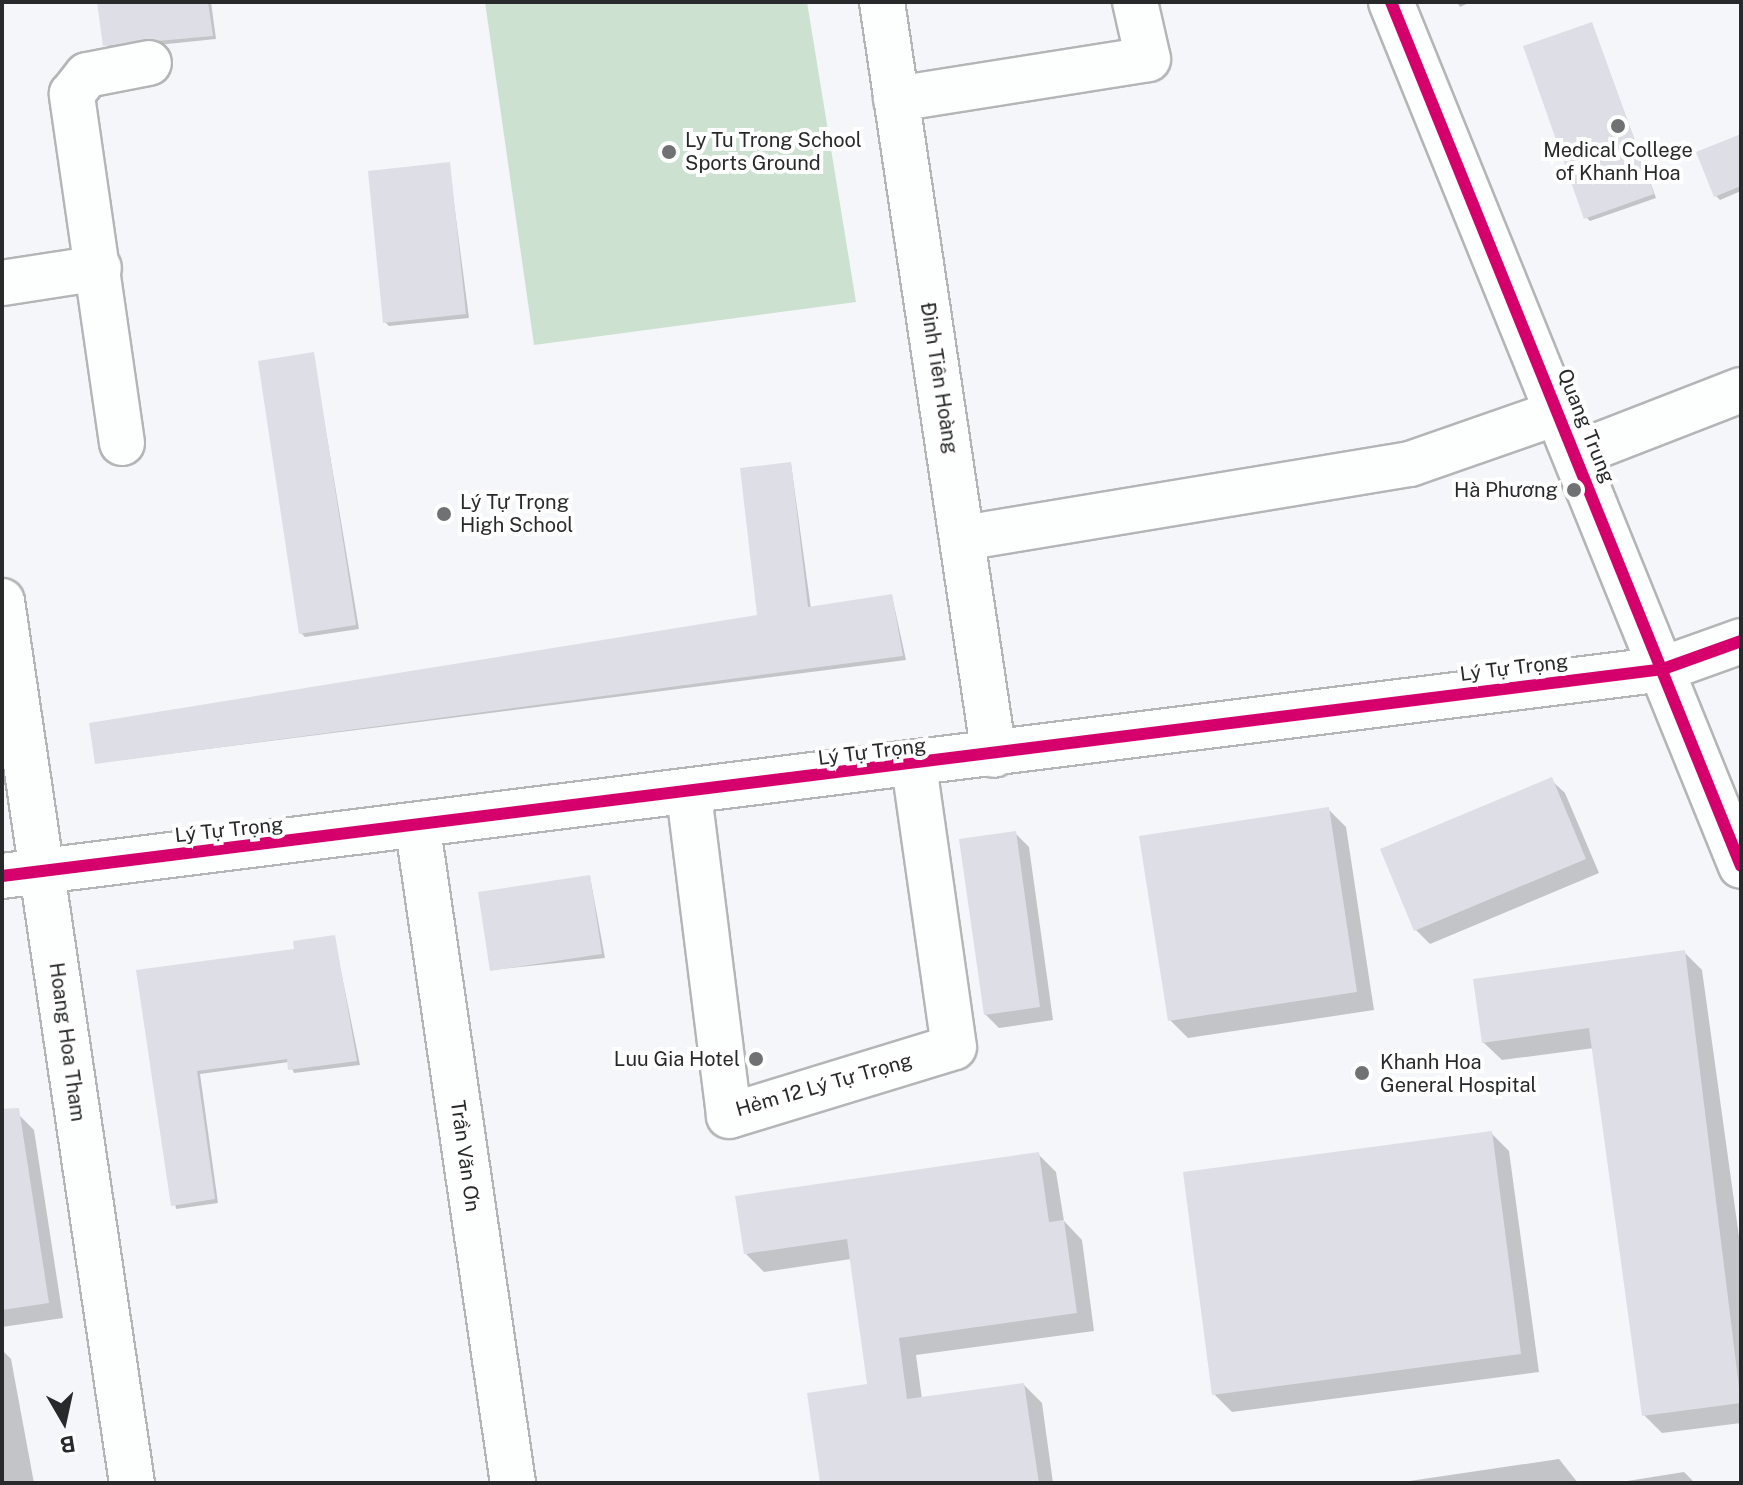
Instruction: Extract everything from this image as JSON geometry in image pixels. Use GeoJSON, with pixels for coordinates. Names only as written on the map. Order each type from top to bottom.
{"type":"FeatureCollection","features":[{"type":"Feature","properties":{"kind":"street","name":"Đinh Tiên Hoàng"},"geometry":{"type":"LineString","coordinates":[[882,2],[994,755]]}},
{"type":"Feature","properties":{"kind":"street"},"geometry":{"type":"LineString","coordinates":[[896,99],[1148,59],[1135,2]]}},
{"type":"Feature","properties":{"kind":"street","name":"Quang Trung"},"geometry":{"type":"LineString","coordinates":[[1391,2],[1741,866]]}},
{"type":"Feature","properties":{"kind":"street"},"geometry":{"type":"LineString","coordinates":[[122,443],[72,94],[87,75],[149,63]]}},
{"type":"Feature","properties":{"kind":"street"},"geometry":{"type":"LineString","coordinates":[[2,283],[99,268]]}},
{"type":"Feature","properties":{"kind":"street"},"geometry":{"type":"LineString","coordinates":[[1576,454],[1741,390]]}},
{"type":"Feature","properties":{"kind":"street"},"geometry":{"type":"LineString","coordinates":[[963,538],[1410,464],[1559,412]]}},
{"type":"Feature","properties":{"kind":"street","name":"Hoang Hoa Tham"},"geometry":{"type":"LineString","coordinates":[[2,601],[22,874],[132,1483]]}},
{"type":"Feature","properties":{"kind":"street","name":"Lý Tự Trọng"},"geometry":{"type":"LineString","coordinates":[[22,874],[418,829],[1663,669],[1741,641]]}},
{"type":"Feature","properties":{"kind":"street","name":"Hẻm 12 Lý Tự Trọng"},"geometry":{"type":"LineString","coordinates":[[689,794],[729,1116],[954,1047],[914,767]]}},
{"type":"Feature","properties":{"kind":"street","name":"Trần Văn Ơn"},"geometry":{"type":"LineString","coordinates":[[418,829],[513,1483]]}},
{"type":"Feature","properties":{"kind":"green space","name":"Ly Tu Trong School Sports Ground"},"geometry":{"type":"Polygon","coordinates":[[[485,2],[807,2],[856,302],[534,345],[485,2]]]}},
{"type":"Feature","properties":{"kind":"building"},"geometry":{"type":"Polygon","coordinates":[[[97,2],[208,2],[213,36],[103,46],[97,2]]]}},
{"type":"Feature","properties":{"kind":"building"},"geometry":{"type":"Polygon","coordinates":[[[1592,22],[1654,194],[1584,219],[1523,46],[1592,22]]]}},
{"type":"Feature","properties":{"kind":"building"},"geometry":{"type":"Polygon","coordinates":[[[1741,134],[1741,186],[1714,197],[1696,152],[1741,134]]]}},
{"type":"Feature","properties":{"kind":"building"},"geometry":{"type":"Polygon","coordinates":[[[450,162],[466,314],[383,323],[368,171],[450,162]]]}},
{"type":"Feature","properties":{"kind":"building"},"geometry":{"type":"Polygon","coordinates":[[[314,352],[356,625],[299,634],[258,361],[314,352]]]}},
{"type":"Feature","properties":{"kind":"building"},"geometry":{"type":"Polygon","coordinates":[[[791,462],[808,607],[892,594],[903,656],[95,764],[89,723],[757,615],[740,468],[791,462]]]}},
{"type":"Feature","properties":{"kind":"building"},"geometry":{"type":"Polygon","coordinates":[[[1552,777],[1586,859],[1414,931],[1380,849],[1552,777]]]}},
{"type":"Feature","properties":{"kind":"building"},"geometry":{"type":"Polygon","coordinates":[[[1329,807],[1357,992],[1168,1021],[1139,836],[1329,807]]]}},
{"type":"Feature","properties":{"kind":"building"},"geometry":{"type":"Polygon","coordinates":[[[1016,831],[1040,1007],[984,1015],[959,839],[1016,831]]]}},
{"type":"Feature","properties":{"kind":"building"},"geometry":{"type":"Polygon","coordinates":[[[590,875],[602,954],[490,971],[478,892],[590,875]]]}},
{"type":"Feature","properties":{"kind":"building"},"geometry":{"type":"Polygon","coordinates":[[[335,935],[357,1061],[288,1070],[287,1059],[197,1071],[215,1199],[171,1206],[136,970],[294,949],[293,941],[335,935]]]}},
{"type":"Feature","properties":{"kind":"building"},"geometry":{"type":"Polygon","coordinates":[[[1685,950],[1741,1403],[1642,1416],[1589,1028],[1482,1043],[1473,979],[1685,950]]]}},
{"type":"Feature","properties":{"kind":"building"},"geometry":{"type":"Polygon","coordinates":[[[19,1108],[49,1303],[2,1310],[2,1109],[19,1108]]]}},
{"type":"Feature","properties":{"kind":"building"},"geometry":{"type":"Polygon","coordinates":[[[1492,1131],[1521,1354],[1212,1395],[1183,1172],[1492,1131]]]}},
{"type":"Feature","properties":{"kind":"building"},"geometry":{"type":"Polygon","coordinates":[[[1039,1152],[1049,1222],[1064,1220],[1077,1313],[899,1338],[907,1399],[1024,1383],[1039,1483],[820,1483],[807,1393],[867,1384],[847,1239],[744,1254],[735,1196],[1039,1152]]]}},
{"type":"Feature","properties":{"kind":"cycle path"},"geometry":{"type":"LineString","coordinates":[[1391,2],[1741,866]]}},
{"type":"Feature","properties":{"kind":"cycle path"},"geometry":{"type":"LineString","coordinates":[[2,876],[1663,669],[1741,641]]}},
{"type":"Feature","properties":{"kind":"place","name":"Medical College of Khanh Hoa"},"geometry":{"type":"Point","coordinates":[1618,126]}},
{"type":"Feature","properties":{"kind":"place","name":"Ly Tu Trong School Sports Ground"},"geometry":{"type":"Point","coordinates":[669,152]}},
{"type":"Feature","properties":{"kind":"place","name":"Hà Phương"},"geometry":{"type":"Point","coordinates":[1574,490]}},
{"type":"Feature","properties":{"kind":"place","name":"Lý Tự Trọng High School"},"geometry":{"type":"Point","coordinates":[444,514]}},
{"type":"Feature","properties":{"kind":"place","name":"Luu Gia Hotel"},"geometry":{"type":"Point","coordinates":[756,1059]}},
{"type":"Feature","properties":{"kind":"place","name":"Khanh Hoa General Hospital"},"geometry":{"type":"Point","coordinates":[1362,1073]}}]}
